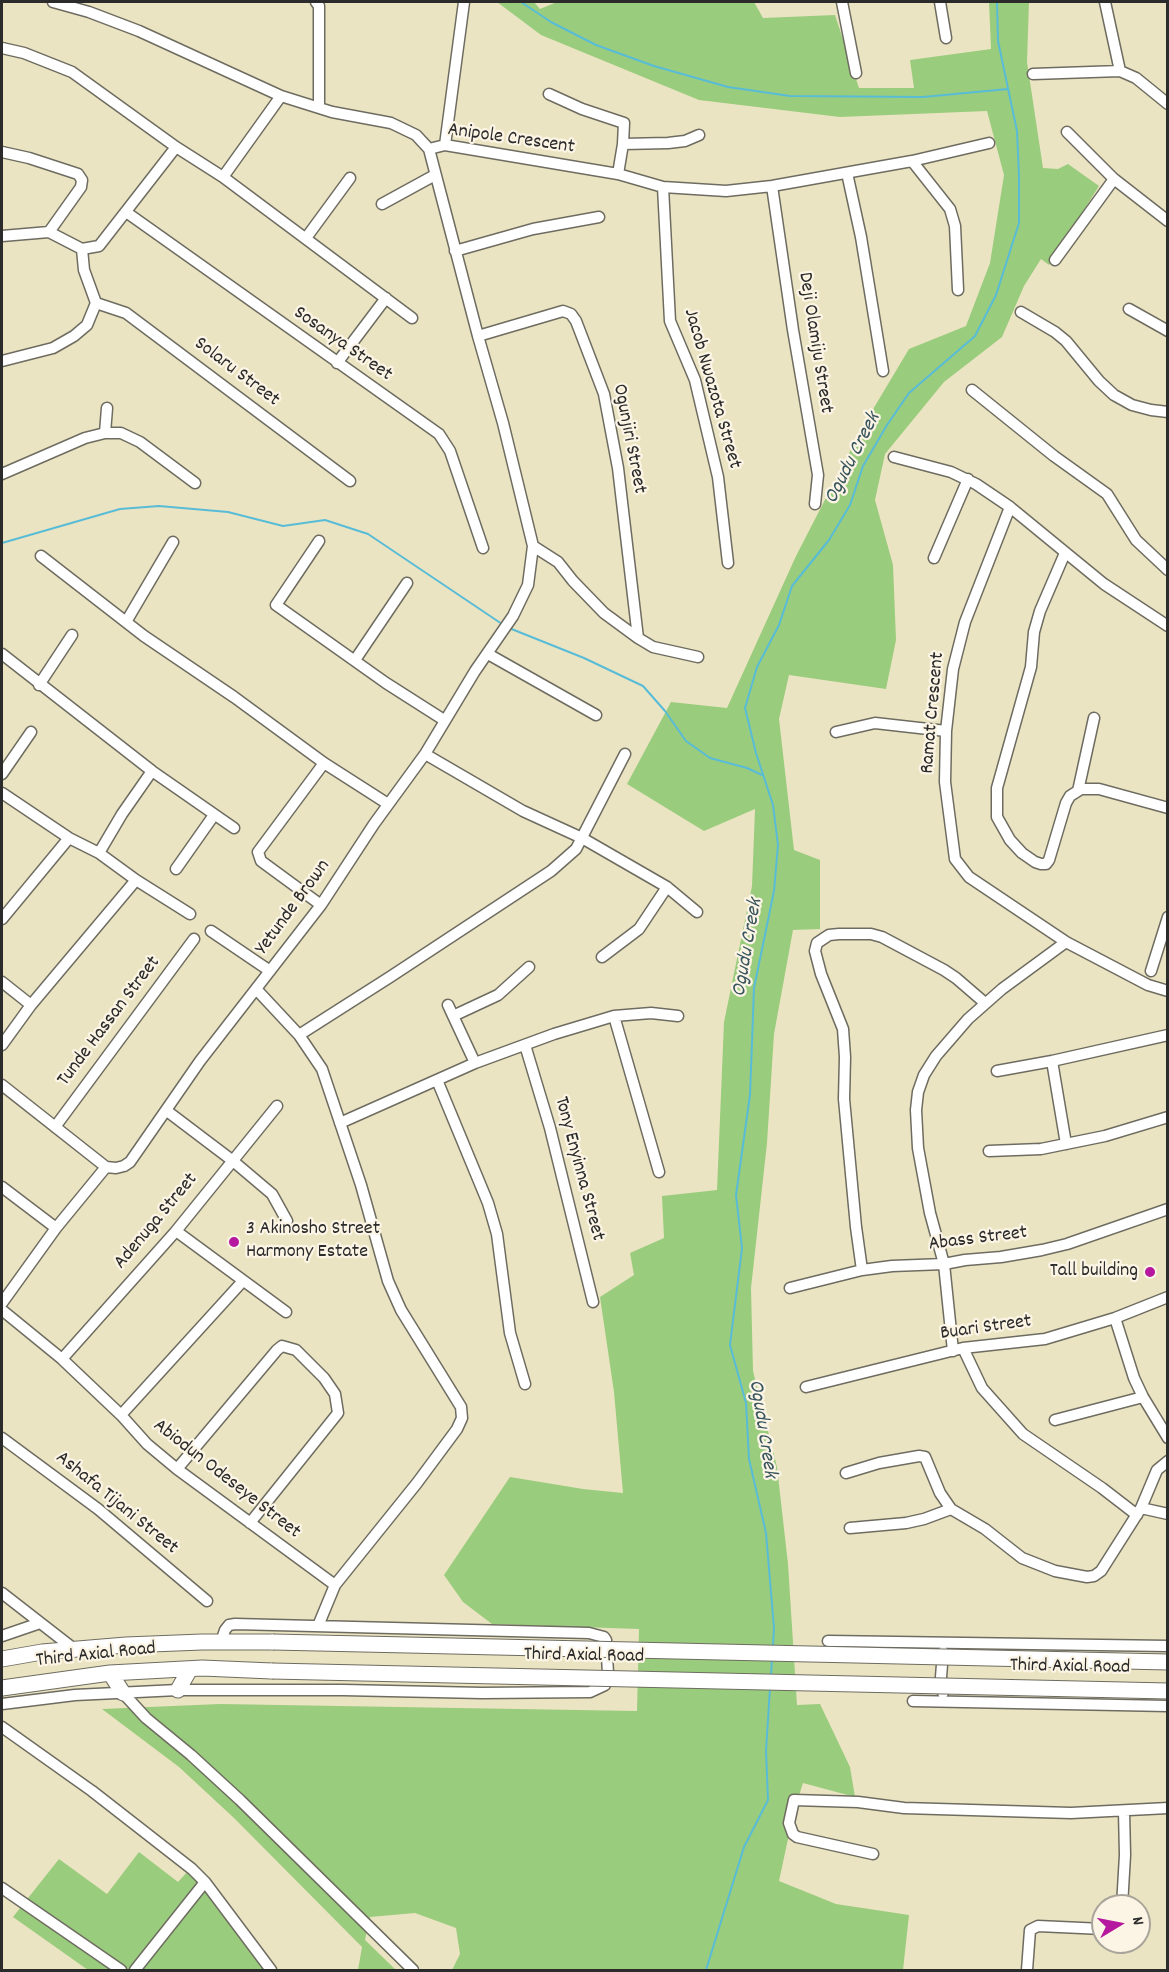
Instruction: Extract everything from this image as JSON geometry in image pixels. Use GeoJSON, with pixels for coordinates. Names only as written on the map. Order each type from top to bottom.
{"type":"FeatureCollection","features":[{"type":"Feature","properties":{"kind":"highway","name":"Third Axial Road"},"geometry":{"type":"LineString","coordinates":[[2,1659],[74,1649],[221,1642],[273,1642],[1167,1662]]}},
{"type":"Feature","properties":{"kind":"highway","name":"Third Axial Road"},"geometry":{"type":"LineString","coordinates":[[2,1688],[110,1673],[190,1669],[1167,1691]]}},
{"type":"Feature","properties":{"kind":"highway"},"geometry":{"type":"LineString","coordinates":[[178,1690],[190,1669]]}},
{"type":"Feature","properties":{"kind":"highway"},"geometry":{"type":"LineString","coordinates":[[110,1673],[123,1693]]}},
{"type":"Feature","properties":{"kind":"street","name":"Anipole Crescent"},"geometry":{"type":"LineString","coordinates":[[53,2],[89,12],[139,31],[281,96],[332,112],[391,123],[416,135],[429,149],[445,145],[618,174],[663,187],[726,191],[772,186],[912,161],[989,143]]}},
{"type":"Feature","properties":{"kind":"street"},"geometry":{"type":"LineString","coordinates":[[316,2],[319,6],[319,107]]}},
{"type":"Feature","properties":{"kind":"street"},"geometry":{"type":"LineString","coordinates":[[445,145],[464,2]]}},
{"type":"Feature","properties":{"kind":"street"},"geometry":{"type":"LineString","coordinates":[[842,2],[856,73]]}},
{"type":"Feature","properties":{"kind":"street"},"geometry":{"type":"LineString","coordinates":[[940,2],[946,38]]}},
{"type":"Feature","properties":{"kind":"street"},"geometry":{"type":"LineString","coordinates":[[1105,2],[1120,71]]}},
{"type":"Feature","properties":{"kind":"street"},"geometry":{"type":"LineString","coordinates":[[2,48],[24,53],[72,72],[176,147],[223,177],[412,318]]}},
{"type":"Feature","properties":{"kind":"street"},"geometry":{"type":"LineString","coordinates":[[1033,74],[1120,71],[1136,78],[1167,104]]}},
{"type":"Feature","properties":{"kind":"street"},"geometry":{"type":"LineString","coordinates":[[549,94],[582,109],[624,123],[618,174]]}},
{"type":"Feature","properties":{"kind":"street"},"geometry":{"type":"LineString","coordinates":[[223,177],[281,96]]}},
{"type":"Feature","properties":{"kind":"street"},"geometry":{"type":"LineString","coordinates":[[1066,132],[1114,179],[1166,218]]}},
{"type":"Feature","properties":{"kind":"street"},"geometry":{"type":"LineString","coordinates":[[623,144],[669,143],[685,141],[699,135]]}},
{"type":"Feature","properties":{"kind":"street"},"geometry":{"type":"LineString","coordinates":[[2,236],[49,232],[82,249],[99,246],[176,147]]}},
{"type":"Feature","properties":{"kind":"street"},"geometry":{"type":"LineString","coordinates":[[429,149],[503,423],[533,546],[558,562],[604,613],[638,638],[653,647],[698,657]]}},
{"type":"Feature","properties":{"kind":"street"},"geometry":{"type":"LineString","coordinates":[[2,152],[78,174],[81,187],[49,232]]}},
{"type":"Feature","properties":{"kind":"street"},"geometry":{"type":"LineString","coordinates":[[912,161],[950,209],[955,226],[958,290]]}},
{"type":"Feature","properties":{"kind":"street"},"geometry":{"type":"LineString","coordinates":[[847,173],[861,237],[883,371]]}},
{"type":"Feature","properties":{"kind":"street"},"geometry":{"type":"LineString","coordinates":[[382,204],[435,175]]}},
{"type":"Feature","properties":{"kind":"street"},"geometry":{"type":"LineString","coordinates":[[306,238],[350,178]]}},
{"type":"Feature","properties":{"kind":"street"},"geometry":{"type":"LineString","coordinates":[[1055,260],[1114,179]]}},
{"type":"Feature","properties":{"kind":"street","name":"Deji Olamiju Street"},"geometry":{"type":"LineString","coordinates":[[772,186],[793,330],[818,475],[815,504]]}},
{"type":"Feature","properties":{"kind":"street","name":"Jacob Nwazota Street"},"geometry":{"type":"LineString","coordinates":[[663,187],[670,321],[695,380],[718,477],[728,563]]}},
{"type":"Feature","properties":{"kind":"street","name":"Sosanya Street"},"geometry":{"type":"LineString","coordinates":[[126,212],[439,435],[450,451],[483,548]]}},
{"type":"Feature","properties":{"kind":"street"},"geometry":{"type":"LineString","coordinates":[[455,251],[533,229],[599,217]]}},
{"type":"Feature","properties":{"kind":"street"},"geometry":{"type":"LineString","coordinates":[[2,361],[53,348],[74,336],[87,325],[96,303],[84,270],[82,249]]}},
{"type":"Feature","properties":{"kind":"street"},"geometry":{"type":"LineString","coordinates":[[337,363],[386,298]]}},
{"type":"Feature","properties":{"kind":"street","name":"Solaru Street"},"geometry":{"type":"LineString","coordinates":[[96,303],[126,313],[350,481]]}},
{"type":"Feature","properties":{"kind":"street"},"geometry":{"type":"LineString","coordinates":[[1129,309],[1167,331]]}},
{"type":"Feature","properties":{"kind":"street","name":"Ogunjiri Street"},"geometry":{"type":"LineString","coordinates":[[478,336],[563,311],[571,314],[576,321],[604,393],[618,468],[638,638]]}},
{"type":"Feature","properties":{"kind":"street"},"geometry":{"type":"LineString","coordinates":[[1021,312],[1066,341],[1099,381],[1114,395],[1132,405],[1167,412]]}},
{"type":"Feature","properties":{"kind":"street"},"geometry":{"type":"LineString","coordinates":[[972,390],[1054,456],[1102,489],[1136,540],[1167,570]]}},
{"type":"Feature","properties":{"kind":"street"},"geometry":{"type":"LineString","coordinates":[[105,433],[107,408]]}},
{"type":"Feature","properties":{"kind":"street"},"geometry":{"type":"LineString","coordinates":[[2,474],[85,438],[105,433],[121,433],[140,442],[195,483]]}},
{"type":"Feature","properties":{"kind":"street"},"geometry":{"type":"LineString","coordinates":[[894,457],[925,464],[968,479],[1010,507],[1104,584],[1167,626]]}},
{"type":"Feature","properties":{"kind":"street"},"geometry":{"type":"LineString","coordinates":[[934,558],[968,479]]}},
{"type":"Feature","properties":{"kind":"street","name":"Ramat Crescent"},"geometry":{"type":"LineString","coordinates":[[1010,507],[965,622],[953,669],[946,731],[945,782],[953,849],[961,868],[969,877],[1066,942],[1148,985],[1167,991]]}},
{"type":"Feature","properties":{"kind":"street"},"geometry":{"type":"LineString","coordinates":[[319,541],[276,605],[444,720]]}},
{"type":"Feature","properties":{"kind":"street"},"geometry":{"type":"LineString","coordinates":[[126,622],[172,542]]}},
{"type":"Feature","properties":{"kind":"street","name":"Yetunde Brown"},"geometry":{"type":"LineString","coordinates":[[106,1167],[116,1168],[130,1162],[200,1061],[321,905],[388,804],[425,754],[444,720],[513,616],[528,585],[533,546]]}},
{"type":"Feature","properties":{"kind":"street"},"geometry":{"type":"LineString","coordinates":[[1065,553],[1046,593],[1037,622],[1031,667],[997,788],[997,817],[1010,840],[1022,852],[1035,862],[1046,864],[1066,803],[1070,796],[1078,791],[1090,788],[1099,789],[1167,808]]}},
{"type":"Feature","properties":{"kind":"street"},"geometry":{"type":"LineString","coordinates":[[41,556],[207,681],[234,697],[324,763],[388,804]]}},
{"type":"Feature","properties":{"kind":"street"},"geometry":{"type":"LineString","coordinates":[[355,660],[407,583]]}},
{"type":"Feature","properties":{"kind":"street"},"geometry":{"type":"LineString","coordinates":[[39,685],[72,635]]}},
{"type":"Feature","properties":{"kind":"street"},"geometry":{"type":"LineString","coordinates":[[490,651],[596,715]]}},
{"type":"Feature","properties":{"kind":"street"},"geometry":{"type":"LineString","coordinates":[[2,654],[152,771],[234,828]]}},
{"type":"Feature","properties":{"kind":"street"},"geometry":{"type":"LineString","coordinates":[[1078,791],[1094,718]]}},
{"type":"Feature","properties":{"kind":"street"},"geometry":{"type":"LineString","coordinates":[[836,732],[874,723],[946,731]]}},
{"type":"Feature","properties":{"kind":"street"},"geometry":{"type":"LineString","coordinates":[[2,774],[31,732]]}},
{"type":"Feature","properties":{"kind":"street"},"geometry":{"type":"LineString","coordinates":[[425,754],[523,811],[582,838],[667,887],[697,912]]}},
{"type":"Feature","properties":{"kind":"street"},"geometry":{"type":"LineString","coordinates":[[299,1035],[551,871],[576,849],[625,754]]}},
{"type":"Feature","properties":{"kind":"street"},"geometry":{"type":"LineString","coordinates":[[321,905],[261,861],[258,852],[324,763]]}},
{"type":"Feature","properties":{"kind":"street"},"geometry":{"type":"LineString","coordinates":[[99,853],[122,814],[152,771]]}},
{"type":"Feature","properties":{"kind":"street"},"geometry":{"type":"LineString","coordinates":[[2,793],[69,838],[99,853],[136,880],[190,914]]}},
{"type":"Feature","properties":{"kind":"street"},"geometry":{"type":"LineString","coordinates":[[176,869],[214,815]]}},
{"type":"Feature","properties":{"kind":"street"},"geometry":{"type":"LineString","coordinates":[[2,919],[69,838]]}},
{"type":"Feature","properties":{"kind":"street"},"geometry":{"type":"LineString","coordinates":[[2,1045],[31,1005],[136,880]]}},
{"type":"Feature","properties":{"kind":"street"},"geometry":{"type":"LineString","coordinates":[[602,957],[634,934],[667,887]]}},
{"type":"Feature","properties":{"kind":"street"},"geometry":{"type":"LineString","coordinates":[[1151,971],[1167,917]]}},
{"type":"Feature","properties":{"kind":"street"},"geometry":{"type":"LineString","coordinates":[[211,931],[270,971]]}},
{"type":"Feature","properties":{"kind":"street"},"geometry":{"type":"LineString","coordinates":[[862,1270],[844,1099],[843,1029],[821,974],[815,951],[817,943],[829,935],[839,934],[872,934],[882,937],[944,969],[985,1003]]}},
{"type":"Feature","properties":{"kind":"street","name":"Tunde Hassan Street"},"geometry":{"type":"LineString","coordinates":[[55,1127],[194,939]]}},
{"type":"Feature","properties":{"kind":"street"},"geometry":{"type":"LineString","coordinates":[[1066,942],[985,1003],[951,1036],[924,1075],[918,1092],[916,1129],[922,1177],[944,1264],[958,1349],[982,1388],[1023,1434],[1102,1488],[1139,1512],[1167,1514]]}},
{"type":"Feature","properties":{"kind":"street"},"geometry":{"type":"LineString","coordinates":[[453,1016],[498,995],[529,967]]}},
{"type":"Feature","properties":{"kind":"street"},"geometry":{"type":"LineString","coordinates":[[2,982],[31,1005]]}},
{"type":"Feature","properties":{"kind":"street"},"geometry":{"type":"LineString","coordinates":[[257,990],[299,1035],[321,1069],[361,1185],[388,1281],[401,1310],[461,1407],[462,1418],[457,1429],[334,1585],[318,1626]]}},
{"type":"Feature","properties":{"kind":"street"},"geometry":{"type":"LineString","coordinates":[[448,1005],[475,1063]]}},
{"type":"Feature","properties":{"kind":"street"},"geometry":{"type":"LineString","coordinates":[[340,1123],[475,1063],[554,1034],[614,1016],[651,1013],[678,1016]]}},
{"type":"Feature","properties":{"kind":"street"},"geometry":{"type":"LineString","coordinates":[[614,1016],[659,1172]]}},
{"type":"Feature","properties":{"kind":"street"},"geometry":{"type":"LineString","coordinates":[[997,1071],[1167,1035]]}},
{"type":"Feature","properties":{"kind":"street","name":"Tony Enyinna Street"},"geometry":{"type":"LineString","coordinates":[[525,1045],[550,1128],[593,1302]]}},
{"type":"Feature","properties":{"kind":"street"},"geometry":{"type":"LineString","coordinates":[[1052,1061],[1066,1144]]}},
{"type":"Feature","properties":{"kind":"street"},"geometry":{"type":"LineString","coordinates":[[437,1080],[497,1234],[510,1333],[525,1384]]}},
{"type":"Feature","properties":{"kind":"street"},"geometry":{"type":"LineString","coordinates":[[2,1085],[106,1167],[56,1228],[2,1303]]}},
{"type":"Feature","properties":{"kind":"street","name":"Adenuga Street"},"geometry":{"type":"LineString","coordinates":[[62,1359],[176,1231],[277,1106]]}},
{"type":"Feature","properties":{"kind":"street"},"geometry":{"type":"LineString","coordinates":[[167,1111],[272,1194],[287,1221]]}},
{"type":"Feature","properties":{"kind":"street"},"geometry":{"type":"LineString","coordinates":[[989,1151],[1041,1149],[1105,1136],[1167,1117]]}},
{"type":"Feature","properties":{"kind":"street"},"geometry":{"type":"LineString","coordinates":[[2,1187],[56,1228]]}},
{"type":"Feature","properties":{"kind":"street","name":"Abass Street"},"geometry":{"type":"LineString","coordinates":[[790,1288],[862,1270],[892,1266],[944,1264],[1042,1250],[1067,1244],[1167,1210]]}},
{"type":"Feature","properties":{"kind":"street"},"geometry":{"type":"LineString","coordinates":[[176,1231],[242,1282],[286,1312]]}},
{"type":"Feature","properties":{"kind":"street"},"geometry":{"type":"LineString","coordinates":[[121,1415],[242,1282]]}},
{"type":"Feature","properties":{"kind":"street","name":"Buari Street"},"geometry":{"type":"LineString","coordinates":[[806,1387],[958,1349],[1045,1338],[1115,1318],[1167,1297]]}},
{"type":"Feature","properties":{"kind":"street","name":"Abiodun Odeseye Street"},"geometry":{"type":"LineString","coordinates":[[2,1310],[62,1359],[121,1415],[147,1444],[177,1469],[334,1585]]}},
{"type":"Feature","properties":{"kind":"street"},"geometry":{"type":"LineString","coordinates":[[1115,1318],[1129,1365],[1143,1397],[1167,1438]]}},
{"type":"Feature","properties":{"kind":"street"},"geometry":{"type":"LineString","coordinates":[[177,1469],[277,1350],[282,1346],[289,1346],[296,1350],[324,1378],[335,1394],[338,1413],[250,1523]]}},
{"type":"Feature","properties":{"kind":"street"},"geometry":{"type":"LineString","coordinates":[[1056,1420],[1143,1397]]}},
{"type":"Feature","properties":{"kind":"street","name":"Ashafa Tijani Street"},"geometry":{"type":"LineString","coordinates":[[2,1438],[98,1509],[207,1601]]}},
{"type":"Feature","properties":{"kind":"street"},"geometry":{"type":"LineString","coordinates":[[846,1473],[879,1463],[919,1456],[926,1457],[940,1493],[951,1509],[985,1529],[1022,1558],[1055,1571],[1087,1577],[1094,1576],[1101,1571],[1139,1512],[1157,1470],[1167,1461]]}},
{"type":"Feature","properties":{"kind":"street"},"geometry":{"type":"LineString","coordinates":[[850,1528],[906,1523],[951,1509]]}},
{"type":"Feature","properties":{"kind":"street"},"geometry":{"type":"LineString","coordinates":[[2,1593],[74,1649]]}},
{"type":"Feature","properties":{"kind":"street"},"geometry":{"type":"LineString","coordinates":[[2,1636],[40,1623]]}},
{"type":"Feature","properties":{"kind":"street"},"geometry":{"type":"LineString","coordinates":[[2,1704],[75,1695],[178,1690],[590,1692],[605,1685],[608,1673],[606,1640],[604,1637],[589,1633],[229,1625],[221,1642]]}},
{"type":"Feature","properties":{"kind":"street"},"geometry":{"type":"LineString","coordinates":[[828,1641],[1167,1646]]}},
{"type":"Feature","properties":{"kind":"street"},"geometry":{"type":"LineString","coordinates":[[946,1643],[941,1677],[946,1702]]}},
{"type":"Feature","properties":{"kind":"street"},"geometry":{"type":"LineString","coordinates":[[123,1693],[146,1718],[240,1800],[413,1971]]}},
{"type":"Feature","properties":{"kind":"street"},"geometry":{"type":"LineString","coordinates":[[913,1701],[1167,1706]]}},
{"type":"Feature","properties":{"kind":"street"},"geometry":{"type":"LineString","coordinates":[[2,1727],[127,1817],[192,1869],[205,1882],[271,1971]]}},
{"type":"Feature","properties":{"kind":"street"},"geometry":{"type":"LineString","coordinates":[[873,1854],[797,1837],[793,1834],[789,1823],[794,1800],[858,1802],[904,1808],[1071,1813],[1167,1808]]}},
{"type":"Feature","properties":{"kind":"street"},"geometry":{"type":"LineString","coordinates":[[1123,1894],[1124,1811]]}},
{"type":"Feature","properties":{"kind":"street"},"geometry":{"type":"LineString","coordinates":[[136,1970],[205,1882]]}},
{"type":"Feature","properties":{"kind":"street"},"geometry":{"type":"LineString","coordinates":[[2,1888],[121,1971]]}},
{"type":"Feature","properties":{"kind":"street"},"geometry":{"type":"LineString","coordinates":[[1027,1971],[1030,1930],[1038,1926],[1091,1928]]}},
{"type":"Feature","properties":{"kind":"green space"},"geometry":{"type":"Polygon","coordinates":[[[497,2],[534,2],[540,9],[557,2],[754,2],[763,18],[835,15],[859,88],[914,88],[910,60],[991,49],[989,2],[1029,2],[1027,62],[1043,168],[1058,169],[1068,164],[1099,186],[1049,265],[1041,259],[1024,286],[1002,337],[944,382],[885,454],[875,500],[893,565],[896,640],[886,689],[789,675],[779,719],[794,850],[820,860],[820,929],[793,930],[774,1034],[767,1143],[751,1288],[753,1371],[777,1467],[788,1564],[797,1705],[820,1704],[850,1767],[855,1797],[803,1783],[794,1811],[779,1881],[836,1904],[909,1915],[903,1970],[452,1970],[460,1954],[456,1928],[415,1913],[370,1917],[365,1940],[396,1970],[358,1970],[362,1947],[234,1818],[179,1767],[102,1709],[220,1704],[637,1711],[639,1629],[492,1624],[463,1602],[444,1575],[510,1477],[623,1493],[614,1392],[600,1297],[634,1275],[630,1253],[664,1238],[662,1196],[717,1190],[724,1022],[752,886],[755,809],[704,831],[627,784],[671,702],[727,708],[796,556],[863,426],[909,349],[966,326],[990,263],[1004,175],[987,111],[840,117],[699,100],[541,35],[497,2]]]}},
{"type":"Feature","properties":{"kind":"green space"},"geometry":{"type":"Polygon","coordinates":[[[139,1852],[178,1882],[188,1871],[269,1970],[88,1970],[13,1917],[59,1859],[107,1894],[139,1852]]]}},
{"type":"Feature","properties":{"kind":"waterway"},"geometry":{"type":"LineString","coordinates":[[521,2],[551,22],[596,45],[654,66],[728,87],[790,96],[923,97],[1008,89]]}},
{"type":"Feature","properties":{"kind":"waterway","name":"Ogudu Creek"},"geometry":{"type":"LineString","coordinates":[[773,1646],[774,1628],[766,1533],[749,1459],[746,1403],[730,1345],[742,1248],[736,1195],[750,1095],[754,988],[774,891],[778,845],[773,805],[756,753],[745,708],[757,667],[779,625],[792,586],[829,540],[850,505],[863,466],[887,425],[909,393],[975,336],[996,295],[1019,223],[1017,131],[998,41],[997,2]]}},
{"type":"Feature","properties":{"kind":"waterway"},"geometry":{"type":"LineString","coordinates":[[2,543],[120,509],[159,506],[228,512],[283,526],[325,520],[368,534],[502,624]]}},
{"type":"Feature","properties":{"kind":"waterway"},"geometry":{"type":"LineString","coordinates":[[509,628],[584,658],[643,686],[665,711],[686,741],[710,758],[747,768],[762,775]]}},
{"type":"Feature","properties":{"kind":"waterway","name":"Ogudu Creek"},"geometry":{"type":"LineString","coordinates":[[771,1676],[772,1658]]}},
{"type":"Feature","properties":{"kind":"waterway","name":"Ogudu Creek"},"geometry":{"type":"LineString","coordinates":[[706,1970],[744,1847],[768,1800],[766,1751],[770,1688]]}},
{"type":"Feature","properties":{"kind":"place","name":"3 Akinosho Street Harmony Estate"},"geometry":{"type":"Point","coordinates":[234,1242]}},
{"type":"Feature","properties":{"kind":"place","name":"Tall building"},"geometry":{"type":"Point","coordinates":[1150,1272]}}]}
